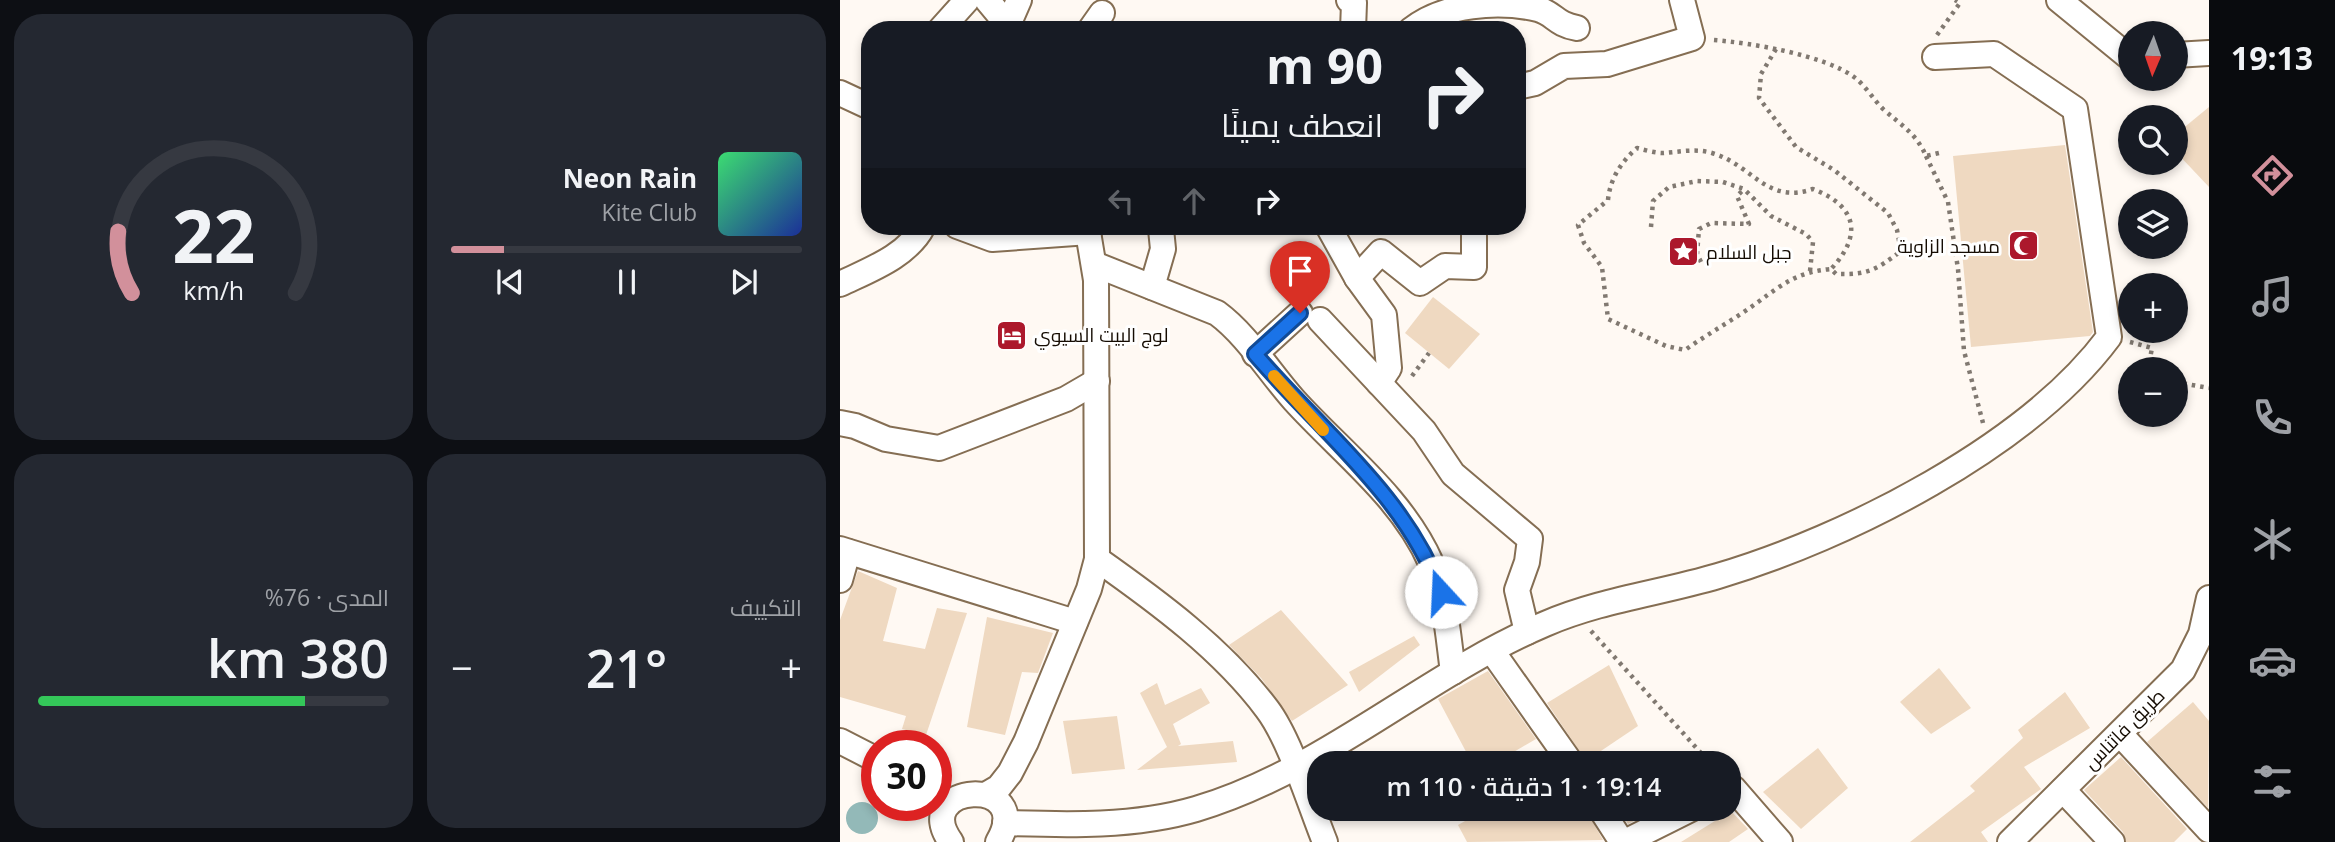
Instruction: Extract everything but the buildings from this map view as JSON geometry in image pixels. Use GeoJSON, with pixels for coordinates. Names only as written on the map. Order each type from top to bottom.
{"type":"FeatureCollection","features":[{"type":"Feature","properties":{"kind":"street"},"geometry":{"type":"LineString","coordinates":[[948,21],[967,0]]}},
{"type":"Feature","properties":{"kind":"street"},"geometry":{"type":"LineString","coordinates":[[986,0],[1005,21]]}},
{"type":"Feature","properties":{"kind":"street"},"geometry":{"type":"LineString","coordinates":[[1012,21],[1019,0]]}},
{"type":"Feature","properties":{"kind":"street"},"geometry":{"type":"LineString","coordinates":[[1349,0],[1354,3],[1353,21]]}},
{"type":"Feature","properties":{"kind":"street"},"geometry":{"type":"LineString","coordinates":[[1526,85],[1535,83],[1564,66],[1606,64],[1692,38],[1682,0]]}},
{"type":"Feature","properties":{"kind":"street"},"geometry":{"type":"LineString","coordinates":[[2059,0],[2118,48]]}},
{"type":"Feature","properties":{"kind":"street"},"geometry":{"type":"LineString","coordinates":[[1425,21],[1438,13],[1474,5],[1534,4],[1560,25],[1577,28]]}},
{"type":"Feature","properties":{"kind":"street"},"geometry":{"type":"LineString","coordinates":[[2188,54],[2209,53]]}},
{"type":"Feature","properties":{"kind":"street"},"geometry":{"type":"LineString","coordinates":[[952,794],[987,794],[1000,806],[1001,833],[1059,825],[1149,819],[1205,806],[1296,769],[1453,672],[1527,632],[1574,612],[1643,596],[1774,559],[1817,541],[1933,482],[2021,425],[2091,361],[2109,337],[2075,109],[1994,54],[1935,57]]}},
{"type":"Feature","properties":{"kind":"street"},"geometry":{"type":"LineString","coordinates":[[840,93],[861,103]]}},
{"type":"Feature","properties":{"kind":"street"},"geometry":{"type":"LineString","coordinates":[[840,284],[904,250],[918,235]]}},
{"type":"Feature","properties":{"kind":"street"},"geometry":{"type":"LineString","coordinates":[[981,235],[992,239],[1030,235]]}},
{"type":"Feature","properties":{"kind":"street"},"geometry":{"type":"LineString","coordinates":[[987,794],[999,787],[1018,757],[1075,622],[1097,559],[1097,381],[1094,264],[1089,235]]}},
{"type":"Feature","properties":{"kind":"street"},"geometry":{"type":"LineString","coordinates":[[1152,287],[1163,249],[1162,235]]}},
{"type":"Feature","properties":{"kind":"street"},"geometry":{"type":"LineString","coordinates":[[1333,235],[1357,278],[1384,315],[1389,368],[1380,383]]}},
{"type":"Feature","properties":{"kind":"street"},"geometry":{"type":"LineString","coordinates":[[1357,278],[1381,252],[1420,283],[1444,266],[1474,267],[1474,235]]}},
{"type":"Feature","properties":{"kind":"street"},"geometry":{"type":"LineString","coordinates":[[1094,264],[1217,313],[1233,325],[1255,354],[1407,522],[1430,562],[1441,592],[1453,672]]}},
{"type":"Feature","properties":{"kind":"street"},"geometry":{"type":"LineString","coordinates":[[1255,354],[1310,316],[1380,383],[1424,431],[1453,474],[1530,540],[1527,562],[1517,590],[1527,632]]}},
{"type":"Feature","properties":{"kind":"street"},"geometry":{"type":"LineString","coordinates":[[840,423],[856,426],[886,439],[939,448],[1066,399],[1097,381]]}},
{"type":"Feature","properties":{"kind":"street"},"geometry":{"type":"LineString","coordinates":[[1424,400],[1424,431]]}},
{"type":"Feature","properties":{"kind":"street"},"geometry":{"type":"LineString","coordinates":[[840,580],[844,551],[1075,622]]}},
{"type":"Feature","properties":{"kind":"street"},"geometry":{"type":"LineString","coordinates":[[1097,559],[1162,605],[1268,710],[1296,769],[1325,842]]}},
{"type":"Feature","properties":{"kind":"street","name":"طريق فاتناس"},"geometry":{"type":"LineString","coordinates":[[2010,842],[2183,670],[2194,653],[2209,598]]}},
{"type":"Feature","properties":{"kind":"street"},"geometry":{"type":"LineString","coordinates":[[1492,651],[1563,751]]}},
{"type":"Feature","properties":{"kind":"street"},"geometry":{"type":"LineString","coordinates":[[2120,734],[2209,830]]}},
{"type":"Feature","properties":{"kind":"street"},"geometry":{"type":"LineString","coordinates":[[840,741],[861,752]]}},
{"type":"Feature","properties":{"kind":"street"},"geometry":{"type":"LineString","coordinates":[[2063,790],[2112,842]]}},
{"type":"Feature","properties":{"kind":"street"},"geometry":{"type":"LineString","coordinates":[[1741,797],[1780,842]]}},
{"type":"Feature","properties":{"kind":"street"},"geometry":{"type":"LineString","coordinates":[[944,821],[951,842]]}},
{"type":"Feature","properties":{"kind":"street"},"geometry":{"type":"LineString","coordinates":[[1609,821],[1623,842],[1666,821]]}},
{"type":"Feature","properties":{"kind":"path"},"geometry":{"type":"LineString","coordinates":[[1935,57],[1937,35],[1960,3],[1955,0]]}},
{"type":"Feature","properties":{"kind":"path"},"geometry":{"type":"LineString","coordinates":[[1692,38],[1758,44],[1854,76],[1882,108],[1918,138],[1948,202],[1958,269],[1964,351],[1989,446]]}},
{"type":"Feature","properties":{"kind":"path"},"geometry":{"type":"LineString","coordinates":[[1776,49],[1761,74],[1759,98],[1796,147],[1864,192],[1888,213],[1897,230],[1901,251],[1876,270],[1860,275],[1836,274],[1831,269]]}},
{"type":"Feature","properties":{"kind":"path"},"geometry":{"type":"LineString","coordinates":[[1637,148],[1661,153],[1710,152],[1741,164],[1767,188],[1794,195],[1813,189],[1832,196],[1848,216],[1853,235],[1846,253],[1831,269],[1811,271],[1777,285],[1759,301],[1685,350],[1666,346],[1608,319],[1602,267],[1584,243],[1578,225],[1608,200],[1610,184],[1625,158],[1637,148]]}},
{"type":"Feature","properties":{"kind":"path"},"geometry":{"type":"LineString","coordinates":[[1926,156],[1943,152]]}},
{"type":"Feature","properties":{"kind":"path"},"geometry":{"type":"LineString","coordinates":[[1651,227],[1653,201],[1669,187],[1697,181],[1723,182],[1744,188],[1771,216],[1806,234],[1813,242],[1811,271]]}},
{"type":"Feature","properties":{"kind":"path"},"geometry":{"type":"LineString","coordinates":[[1701,262],[1697,254],[1699,229],[1710,223],[1749,224],[1737,196],[1744,188]]}},
{"type":"Feature","properties":{"kind":"path"},"geometry":{"type":"LineString","coordinates":[[2109,337],[2151,348],[2150,357]]}},
{"type":"Feature","properties":{"kind":"path"},"geometry":{"type":"LineString","coordinates":[[2188,384],[2209,388]]}},
{"type":"Feature","properties":{"kind":"path"},"geometry":{"type":"LineString","coordinates":[[1574,612],[1699,751]]}},
{"type":"Feature","properties":{"kind":"water"},"geometry":{"type":"Polygon","coordinates":[[[861,802],[861,821],[878,821],[868,833],[856,833],[847,824],[847,812],[856,803],[861,802]]]}},
{"type":"Feature","properties":{"kind":"slow traffic"},"geometry":{"type":"LineString","coordinates":[[1274,376],[1323,430]]}},
{"type":"Feature","properties":{"kind":"place","name":"مسجد الزاوية"},"geometry":{"type":"Point","coordinates":[2023,246]}},
{"type":"Feature","properties":{"kind":"place","name":"جبل السلام"},"geometry":{"type":"Point","coordinates":[1683,252]}},
{"type":"Feature","properties":{"kind":"place","name":"لوج البيت السيوي"},"geometry":{"type":"Point","coordinates":[1011,335]}},
{"type":"Feature","properties":{"kind":"route"},"geometry":{"type":"LineString","coordinates":[[1300,313],[1255,354],[1407,522],[1430,562],[1441,592]]}}]}
